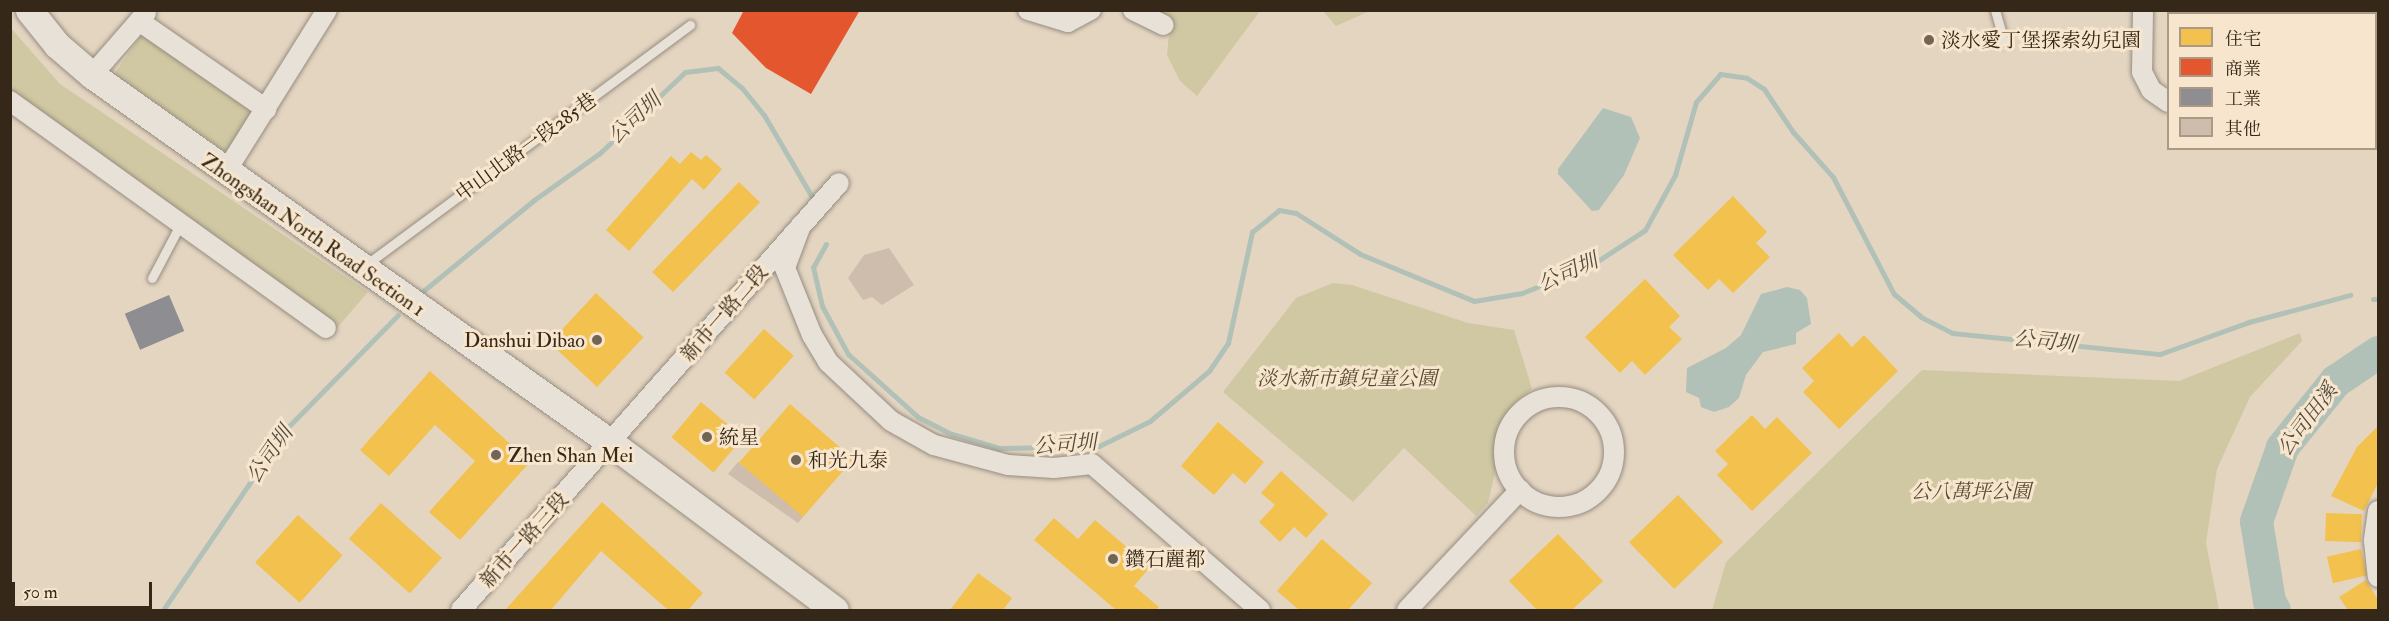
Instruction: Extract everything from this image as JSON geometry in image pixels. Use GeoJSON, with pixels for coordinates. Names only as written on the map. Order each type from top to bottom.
{"type":"FeatureCollection","features":[{"type":"Feature","properties":{"kind":"street","name":"Zhongshan North Road Section 1"},"geometry":{"type":"LineString","coordinates":[[29,10],[57,45],[92,75],[225,173],[611,443],[835,610]]}},
{"type":"Feature","properties":{"kind":"street"},"geometry":{"type":"LineString","coordinates":[[225,173],[327,10]]}},
{"type":"Feature","properties":{"kind":"street"},"geometry":{"type":"LineString","coordinates":[[1028,10],[1068,22],[1090,10]]}},
{"type":"Feature","properties":{"kind":"street"},"geometry":{"type":"LineString","coordinates":[[1134,10],[1164,25]]}},
{"type":"Feature","properties":{"kind":"street"},"geometry":{"type":"LineString","coordinates":[[2143,10],[2142,72],[2151,90],[2167,101]]}},
{"type":"Feature","properties":{"kind":"street"},"geometry":{"type":"LineString","coordinates":[[92,75],[143,16],[266,109]]}},
{"type":"Feature","properties":{"kind":"street"},"geometry":{"type":"LineString","coordinates":[[10,101],[326,328]]}},
{"type":"Feature","properties":{"kind":"street","name":"新市一路二段"},"geometry":{"type":"LineString","coordinates":[[611,443],[839,183]]}},
{"type":"Feature","properties":{"kind":"street"},"geometry":{"type":"LineString","coordinates":[[801,225],[785,268],[812,335],[828,362],[891,421],[934,445],[1008,465],[1054,468],[1092,464],[1260,610]]}},
{"type":"Feature","properties":{"kind":"street"},"geometry":{"type":"LineString","coordinates":[[1562,397],[1586,404],[1600,414],[1610,430],[1614,449],[1612,468],[1596,491],[1572,505],[1553,507],[1535,501],[1520,490],[1505,459],[1508,433],[1522,412],[1536,402],[1562,397]]}},
{"type":"Feature","properties":{"kind":"street","name":"新市一路三段"},"geometry":{"type":"LineString","coordinates":[[461,610],[611,443]]}},
{"type":"Feature","properties":{"kind":"street"},"geometry":{"type":"LineString","coordinates":[[1407,610],[1520,490]]}},
{"type":"Feature","properties":{"kind":"street"},"geometry":{"type":"LineString","coordinates":[[2379,511],[2374,542],[2379,577]]}},
{"type":"Feature","properties":{"kind":"lane"},"geometry":{"type":"LineString","coordinates":[[1995,10],[2004,42]]}},
{"type":"Feature","properties":{"kind":"lane","name":"中山北路一段285巷"},"geometry":{"type":"LineString","coordinates":[[361,268],[690,25]]}},
{"type":"Feature","properties":{"kind":"lane"},"geometry":{"type":"LineString","coordinates":[[152,278],[180,225]]}},
{"type":"Feature","properties":{"kind":"green space"},"geometry":{"type":"Polygon","coordinates":[[[1146,11],[1260,11],[1197,96],[1180,81],[1167,55],[1170,23],[1146,11]]]}},
{"type":"Feature","properties":{"kind":"green space"},"geometry":{"type":"Polygon","coordinates":[[[1323,11],[1370,11],[1336,26],[1323,11]]]}},
{"type":"Feature","properties":{"kind":"green space"},"geometry":{"type":"Polygon","coordinates":[[[10,27],[60,84],[368,292],[337,328],[23,107],[11,91],[10,27]]]}},
{"type":"Feature","properties":{"kind":"green space"},"geometry":{"type":"Polygon","coordinates":[[[143,33],[254,111],[226,152],[114,74],[143,33]]]}},
{"type":"Feature","properties":{"kind":"green space","name":"淡水新市鎮兒童公園"},"geometry":{"type":"Polygon","coordinates":[[[1333,283],[1352,285],[1468,323],[1514,330],[1532,389],[1515,402],[1498,426],[1495,472],[1488,503],[1476,516],[1404,448],[1353,502],[1223,392],[1296,298],[1333,283]]]}},
{"type":"Feature","properties":{"kind":"green space","name":"公八萬坪公園"},"geometry":{"type":"Polygon","coordinates":[[[2300,333],[2302,341],[2250,397],[2217,469],[2206,543],[2219,610],[1712,610],[1726,562],[1922,370],[2179,381],[2300,333]]]}},
{"type":"Feature","properties":{"kind":"shaded area"},"geometry":{"type":"Polygon","coordinates":[[[1603,108],[1631,117],[1640,138],[1624,175],[1599,210],[1592,211],[1558,174],[1558,169],[1603,108]]]}},
{"type":"Feature","properties":{"kind":"shaded area"},"geometry":{"type":"Polygon","coordinates":[[[1787,287],[1800,290],[1807,298],[1811,324],[1796,333],[1796,344],[1763,352],[1746,375],[1739,398],[1729,407],[1714,412],[1701,407],[1699,398],[1686,392],[1687,368],[1726,348],[1741,335],[1761,294],[1787,287]]]}},
{"type":"Feature","properties":{"kind":"building: 住宅"},"geometry":{"type":"Polygon","coordinates":[[[691,152],[701,160],[706,155],[722,169],[704,190],[692,179],[629,251],[606,230],[671,156],[680,164],[691,152]]]}},
{"type":"Feature","properties":{"kind":"building: 住宅"},"geometry":{"type":"Polygon","coordinates":[[[739,182],[760,202],[673,292],[652,272],[739,182]]]}},
{"type":"Feature","properties":{"kind":"building: 住宅"},"geometry":{"type":"Polygon","coordinates":[[[1733,196],[1767,232],[1756,243],[1770,257],[1733,293],[1719,279],[1708,290],[1673,255],[1733,196]]]}},
{"type":"Feature","properties":{"kind":"building: 住宅"},"geometry":{"type":"Polygon","coordinates":[[[1645,279],[1680,316],[1669,327],[1682,339],[1645,375],[1632,361],[1620,373],[1585,337],[1645,279]]]}},
{"type":"Feature","properties":{"kind":"building: 住宅","name":"Danshui Dibao"},"geometry":{"type":"Polygon","coordinates":[[[596,293],[644,337],[597,387],[550,343],[596,293]]]}},
{"type":"Feature","properties":{"kind":"building: 住宅"},"geometry":{"type":"Polygon","coordinates":[[[764,329],[794,356],[754,400],[725,373],[764,329]]]}},
{"type":"Feature","properties":{"kind":"building: 住宅"},"geometry":{"type":"Polygon","coordinates":[[[1839,333],[1852,347],[1864,335],[1898,371],[1839,429],[1803,392],[1814,381],[1802,368],[1839,333]]]}},
{"type":"Feature","properties":{"kind":"building: 住宅","name":"Zhen Shan Mei"},"geometry":{"type":"Polygon","coordinates":[[[430,371],[530,462],[460,540],[429,512],[475,461],[435,425],[389,476],[360,450],[430,371]]]}},
{"type":"Feature","properties":{"kind":"building: 住宅","name":"統星"},"geometry":{"type":"Polygon","coordinates":[[[701,402],[743,437],[714,473],[671,437],[701,402]]]}},
{"type":"Feature","properties":{"kind":"building: 住宅","name":"和光九泰"},"geometry":{"type":"Polygon","coordinates":[[[790,404],[853,459],[802,518],[739,463],[790,404]]]}},
{"type":"Feature","properties":{"kind":"building: 住宅"},"geometry":{"type":"Polygon","coordinates":[[[1752,415],[1765,429],[1777,417],[1812,453],[1752,511],[1717,475],[1728,464],[1715,451],[1752,415]]]}},
{"type":"Feature","properties":{"kind":"building: 住宅"},"geometry":{"type":"Polygon","coordinates":[[[1218,422],[1264,462],[1245,484],[1233,473],[1214,495],[1181,466],[1218,422]]]}},
{"type":"Feature","properties":{"kind":"building: 住宅"},"geometry":{"type":"Polygon","coordinates":[[[2378,426],[2378,483],[2364,511],[2331,496],[2357,447],[2378,426]]]}},
{"type":"Feature","properties":{"kind":"building: 住宅"},"geometry":{"type":"Polygon","coordinates":[[[1281,471],[1328,514],[1306,538],[1294,527],[1280,542],[1259,522],[1275,505],[1261,493],[1281,471]]]}},
{"type":"Feature","properties":{"kind":"building: 住宅"},"geometry":{"type":"Polygon","coordinates":[[[1678,495],[1723,542],[1674,589],[1629,542],[1678,495]]]}},
{"type":"Feature","properties":{"kind":"building: 住宅"},"geometry":{"type":"Polygon","coordinates":[[[602,502],[703,593],[688,610],[668,610],[601,551],[551,610],[505,610],[602,502]]]}},
{"type":"Feature","properties":{"kind":"building: 住宅"},"geometry":{"type":"Polygon","coordinates":[[[381,503],[442,558],[410,594],[349,539],[381,503]]]}},
{"type":"Feature","properties":{"kind":"building: 住宅"},"geometry":{"type":"Polygon","coordinates":[[[2326,513],[2362,514],[2361,542],[2325,541],[2326,513]]]}},
{"type":"Feature","properties":{"kind":"building: 住宅"},"geometry":{"type":"Polygon","coordinates":[[[298,515],[343,555],[300,603],[255,563],[298,515]]]}},
{"type":"Feature","properties":{"kind":"building: 住宅"},"geometry":{"type":"Polygon","coordinates":[[[1054,518],[1078,539],[1095,520],[1150,567],[1134,586],[1159,607],[1156,610],[1116,610],[1034,540],[1054,518]]]}},
{"type":"Feature","properties":{"kind":"building: 住宅"},"geometry":{"type":"Polygon","coordinates":[[[1558,534],[1603,581],[1572,610],[1537,610],[1509,581],[1558,534]]]}},
{"type":"Feature","properties":{"kind":"building: 住宅"},"geometry":{"type":"Polygon","coordinates":[[[1322,539],[1372,583],[1348,610],[1299,610],[1277,591],[1322,539]]]}},
{"type":"Feature","properties":{"kind":"building: 住宅"},"geometry":{"type":"Polygon","coordinates":[[[2361,549],[2367,575],[2333,583],[2327,557],[2361,549]]]}},
{"type":"Feature","properties":{"kind":"building: 住宅"},"geometry":{"type":"Polygon","coordinates":[[[978,573],[1012,598],[1003,610],[950,610],[978,573]]]}},
{"type":"Feature","properties":{"kind":"building: 住宅"},"geometry":{"type":"Polygon","coordinates":[[[2366,580],[2378,600],[2378,610],[2348,610],[2339,597],[2366,580]]]}},
{"type":"Feature","properties":{"kind":"building: 商業"},"geometry":{"type":"Polygon","coordinates":[[[744,10],[860,10],[811,94],[766,68],[732,33],[744,10]]]}},
{"type":"Feature","properties":{"kind":"building: 工業"},"geometry":{"type":"Polygon","coordinates":[[[169,295],[184,331],[140,350],[125,314],[169,295]]]}},
{"type":"Feature","properties":{"kind":"building: 其他"},"geometry":{"type":"Polygon","coordinates":[[[889,248],[914,285],[882,305],[872,297],[863,300],[848,278],[864,255],[889,248]]]}},
{"type":"Feature","properties":{"kind":"building: 其他"},"geometry":{"type":"Polygon","coordinates":[[[738,462],[803,517],[798,523],[728,474],[738,462]]]}},
{"type":"Feature","properties":{"kind":"waterway","name":"公司圳"},"geometry":{"type":"LineString","coordinates":[[422,292],[534,200],[600,153],[685,72],[718,68],[742,88],[764,115],[815,202]]}},
{"type":"Feature","properties":{"kind":"waterway","name":"公司圳"},"geometry":{"type":"LineString","coordinates":[[826,244],[813,267],[822,306],[848,354],[918,417],[952,434],[999,448],[1099,446],[1150,421],[1209,371],[1228,343],[1252,232],[1279,210],[1296,213],[1360,254],[1474,301],[1522,293],[1590,266],[1645,230],[1675,175],[1696,102],[1720,74],[1747,78],[1764,89],[1793,132],[1833,177],[1894,294],[1921,317],[1952,333],[2160,354],[2249,322],[2350,295]]}},
{"type":"Feature","properties":{"kind":"waterway","name":"公司圳"},"geometry":{"type":"LineString","coordinates":[[2373,299],[2378,299]]}},
{"type":"Feature","properties":{"kind":"waterway","name":"公司圳"},"geometry":{"type":"LineString","coordinates":[[163,610],[287,428],[398,315]]}},
{"type":"Feature","properties":{"kind":"waterway","name":"公司田溪"},"geometry":{"type":"LineString","coordinates":[[2274,610],[2269,601],[2256,521],[2282,447],[2335,381],[2378,352]]}},
{"type":"Feature","properties":{"kind":"place","name":"淡水愛丁堡探索幼兒園"},"geometry":{"type":"Point","coordinates":[1929,40]}},
{"type":"Feature","properties":{"kind":"place","name":"Danshui Dibao"},"geometry":{"type":"Point","coordinates":[597,340]}},
{"type":"Feature","properties":{"kind":"place","name":"統星"},"geometry":{"type":"Point","coordinates":[707,437]}},
{"type":"Feature","properties":{"kind":"place","name":"Zhen Shan Mei"},"geometry":{"type":"Point","coordinates":[496,455]}},
{"type":"Feature","properties":{"kind":"place","name":"和光九泰"},"geometry":{"type":"Point","coordinates":[796,460]}},
{"type":"Feature","properties":{"kind":"place","name":"鑽石麗都"},"geometry":{"type":"Point","coordinates":[1113,559]}}]}
